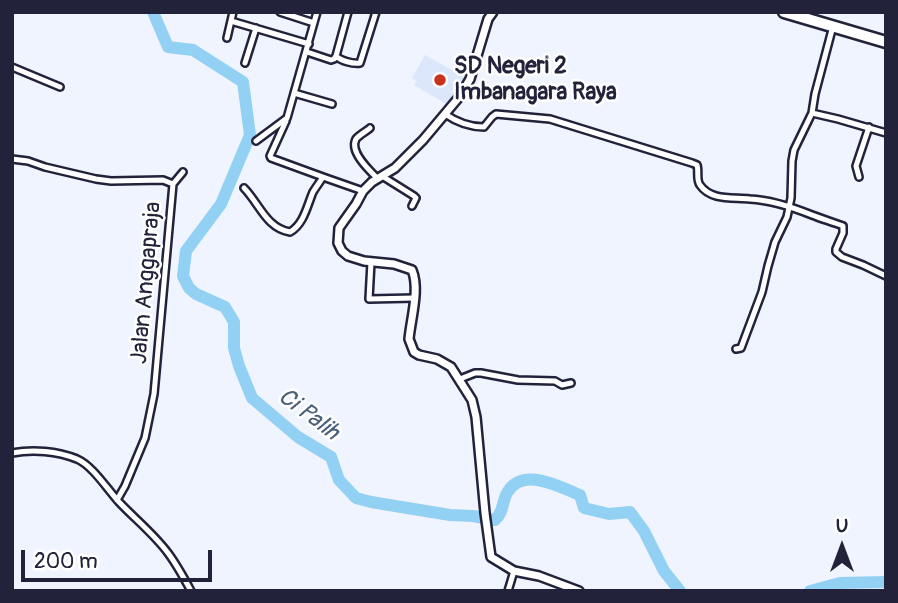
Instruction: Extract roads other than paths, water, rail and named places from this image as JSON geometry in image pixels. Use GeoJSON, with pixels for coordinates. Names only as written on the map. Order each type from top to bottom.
{"type":"FeatureCollection","features":[{"type":"Feature","properties":{"kind":"highway"},"geometry":{"type":"LineString","coordinates":[[784,12],[886,42]]}},
{"type":"Feature","properties":{"kind":"street"},"geometry":{"type":"LineString","coordinates":[[227,38],[233,12]]}},
{"type":"Feature","properties":{"kind":"street"},"geometry":{"type":"LineString","coordinates":[[280,12],[314,23]]}},
{"type":"Feature","properties":{"kind":"street"},"geometry":{"type":"LineString","coordinates":[[317,12],[287,118],[270,156],[363,191]]}},
{"type":"Feature","properties":{"kind":"street"},"geometry":{"type":"LineString","coordinates":[[307,52],[331,60],[336,56],[348,12]]}},
{"type":"Feature","properties":{"kind":"street"},"geometry":{"type":"LineString","coordinates":[[336,56],[360,63],[376,12]]}},
{"type":"Feature","properties":{"kind":"street"},"geometry":{"type":"LineString","coordinates":[[493,12],[483,33],[470,79],[460,96],[423,140],[395,167],[363,191],[339,228],[338,243],[342,251],[355,259],[394,264],[412,270],[416,289],[409,339],[411,347],[419,355],[438,359],[446,364],[455,372],[472,400],[491,556],[514,571],[539,576],[579,591]]}},
{"type":"Feature","properties":{"kind":"street"},"geometry":{"type":"LineString","coordinates":[[231,21],[309,44]]}},
{"type":"Feature","properties":{"kind":"street"},"geometry":{"type":"LineString","coordinates":[[737,349],[741,348],[749,329],[771,254],[790,206],[794,150],[812,113],[833,26]]}},
{"type":"Feature","properties":{"kind":"street"},"geometry":{"type":"LineString","coordinates":[[245,63],[256,28]]}},
{"type":"Feature","properties":{"kind":"street"},"geometry":{"type":"LineString","coordinates":[[12,67],[61,87]]}},
{"type":"Feature","properties":{"kind":"street"},"geometry":{"type":"LineString","coordinates":[[294,93],[332,104]]}},
{"type":"Feature","properties":{"kind":"street"},"geometry":{"type":"LineString","coordinates":[[812,113],[886,133]]}},
{"type":"Feature","properties":{"kind":"street"},"geometry":{"type":"LineString","coordinates":[[445,114],[468,127],[484,127],[496,114],[550,119],[697,165],[699,186],[711,195],[720,198],[764,200],[790,206],[843,226],[836,252],[886,276]]}},
{"type":"Feature","properties":{"kind":"street"},"geometry":{"type":"LineString","coordinates":[[256,141],[287,118]]}},
{"type":"Feature","properties":{"kind":"street"},"geometry":{"type":"LineString","coordinates":[[859,177],[855,168],[869,127]]}},
{"type":"Feature","properties":{"kind":"street"},"geometry":{"type":"LineString","coordinates":[[370,128],[355,144],[359,159],[380,177],[414,196],[416,198],[412,206]]}},
{"type":"Feature","properties":{"kind":"street"},"geometry":{"type":"LineString","coordinates":[[267,133],[276,142]]}},
{"type":"Feature","properties":{"kind":"street","name":"Jalan Anggapraja"},"geometry":{"type":"LineString","coordinates":[[12,159],[104,180],[163,180],[173,184],[154,394],[143,443],[117,500]]}},
{"type":"Feature","properties":{"kind":"street"},"geometry":{"type":"LineString","coordinates":[[173,184],[183,172]]}},
{"type":"Feature","properties":{"kind":"street"},"geometry":{"type":"LineString","coordinates":[[244,188],[267,219],[278,228],[290,232],[305,214],[323,177]]}},
{"type":"Feature","properties":{"kind":"street"},"geometry":{"type":"LineString","coordinates":[[371,262],[369,299],[415,298]]}},
{"type":"Feature","properties":{"kind":"street"},"geometry":{"type":"LineString","coordinates":[[460,379],[481,373],[518,380],[555,381],[562,385],[571,383]]}},
{"type":"Feature","properties":{"kind":"street"},"geometry":{"type":"LineString","coordinates":[[12,453],[42,451],[78,459],[84,463],[161,544],[191,591]]}},
{"type":"Feature","properties":{"kind":"street"},"geometry":{"type":"LineString","coordinates":[[508,591],[514,571]]}},
{"type":"Feature","properties":{"kind":"waterway","name":"Ci Palih"},"geometry":{"type":"LineString","coordinates":[[153,12],[168,47],[193,50],[243,82],[250,135],[221,204],[186,251],[183,276],[189,288],[196,294],[225,307],[234,322],[234,348],[252,398],[298,437],[331,457],[339,480],[356,498],[495,520],[512,486],[530,479],[551,483],[580,495],[584,508],[609,514],[630,512],[644,531],[664,571],[680,591]]}},
{"type":"Feature","properties":{"kind":"waterway","name":"Ci Palih"},"geometry":{"type":"LineString","coordinates":[[810,591],[840,583],[886,582]]}},
{"type":"Feature","properties":{"kind":"place","name":"SD Negeri 2 Imbanagara Raya"},"geometry":{"type":"Point","coordinates":[440,80]}}]}
